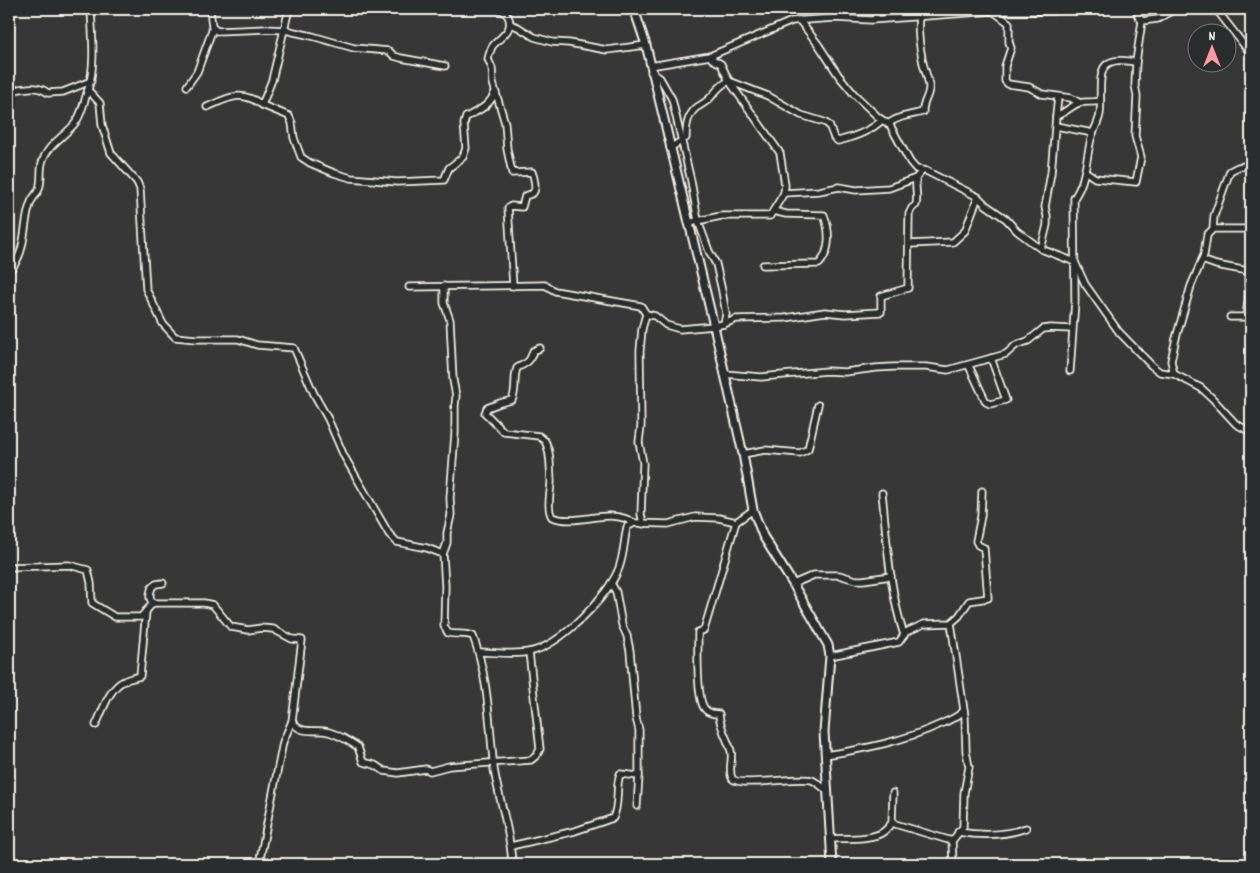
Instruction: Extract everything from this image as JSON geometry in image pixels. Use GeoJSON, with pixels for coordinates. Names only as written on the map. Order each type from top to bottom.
{"type":"FeatureCollection","features":[{"type":"Feature","properties":{"kind":"street"},"geometry":{"type":"LineString","coordinates":[[9,271],[19,256],[26,232],[31,202],[39,191],[42,162],[54,143],[71,129],[83,111],[84,101],[91,81],[93,54],[91,9]]}},
{"type":"Feature","properties":{"kind":"street"},"geometry":{"type":"LineString","coordinates":[[187,86],[197,72],[213,28],[210,9]]}},
{"type":"Feature","properties":{"kind":"street"},"geometry":{"type":"LineString","coordinates":[[262,105],[272,80],[289,9]]}},
{"type":"Feature","properties":{"kind":"street"},"geometry":{"type":"LineString","coordinates":[[498,9],[504,10],[510,24],[534,37],[552,42],[607,50],[646,45]]}},
{"type":"Feature","properties":{"kind":"street"},"geometry":{"type":"LineString","coordinates":[[634,9],[646,45],[650,69],[714,326],[743,454],[753,510],[763,536],[828,645],[830,656],[824,732],[832,864]]}},
{"type":"Feature","properties":{"kind":"street"},"geometry":{"type":"LineString","coordinates":[[834,9],[834,18]]}},
{"type":"Feature","properties":{"kind":"street"},"geometry":{"type":"LineString","coordinates":[[874,9],[876,19]]}},
{"type":"Feature","properties":{"kind":"street"},"geometry":{"type":"LineString","coordinates":[[650,69],[710,56],[755,38],[783,24],[799,20],[834,18],[871,20],[993,10],[1053,11],[1060,9]]}},
{"type":"Feature","properties":{"kind":"street"},"geometry":{"type":"LineString","coordinates":[[1084,170],[1095,178],[1136,182],[1141,157],[1136,136],[1137,96],[1135,84],[1142,21],[1136,9]]}},
{"type":"Feature","properties":{"kind":"street"},"geometry":{"type":"LineString","coordinates":[[1156,9],[1202,9]]}},
{"type":"Feature","properties":{"kind":"street"},"geometry":{"type":"LineString","coordinates":[[1216,9],[1251,54]]}},
{"type":"Feature","properties":{"kind":"street"},"geometry":{"type":"LineString","coordinates":[[993,10],[1008,23],[1010,31],[1009,42],[1011,48],[1005,66],[1005,81],[1008,84],[1028,87],[1042,94],[1071,98],[1080,103],[1100,101]]}},
{"type":"Feature","properties":{"kind":"street"},"geometry":{"type":"LineString","coordinates":[[1142,21],[1158,19],[1173,10]]}},
{"type":"Feature","properties":{"kind":"street"},"geometry":{"type":"LineString","coordinates":[[888,124],[902,116],[923,112],[924,103],[928,95],[930,88],[920,48],[919,16]]}},
{"type":"Feature","properties":{"kind":"street"},"geometry":{"type":"LineString","coordinates":[[799,20],[854,94],[894,131],[910,162],[916,169],[978,197],[1006,219],[1018,232],[1041,249],[1075,262],[1085,284],[1119,332],[1152,366],[1160,372],[1174,374],[1201,388],[1236,424],[1251,432]]}},
{"type":"Feature","properties":{"kind":"street"},"geometry":{"type":"LineString","coordinates":[[510,24],[505,35],[493,45],[488,59],[492,68],[495,92],[505,123],[507,150],[512,173],[532,172],[535,190],[533,193],[525,196],[522,207],[511,206],[508,208],[513,286]]}},
{"type":"Feature","properties":{"kind":"street"},"geometry":{"type":"LineString","coordinates":[[213,28],[216,32],[266,29],[285,30],[354,48],[389,51],[401,58],[446,66]]}},
{"type":"Feature","properties":{"kind":"street"},"geometry":{"type":"LineString","coordinates":[[688,223],[721,216],[770,216],[784,193],[785,185],[780,153],[729,81],[721,64],[710,56]]}},
{"type":"Feature","properties":{"kind":"street"},"geometry":{"type":"LineString","coordinates":[[1070,371],[1073,343],[1075,262],[1074,198],[1079,190],[1093,133],[1100,115],[1103,69],[1108,63],[1121,60],[1136,62]]}},
{"type":"Feature","properties":{"kind":"street"},"geometry":{"type":"LineString","coordinates":[[650,69],[660,78],[672,99],[698,221],[718,273],[726,314],[724,324]]}},
{"type":"Feature","properties":{"kind":"street"},"geometry":{"type":"LineString","coordinates":[[9,91],[30,87],[43,89],[48,93],[63,92],[91,81]]}},
{"type":"Feature","properties":{"kind":"street"},"geometry":{"type":"LineString","coordinates":[[670,148],[686,138],[686,125],[696,108],[706,102],[718,87],[729,81],[768,96],[801,115],[824,122],[829,125],[834,138],[838,141],[854,137],[877,126],[882,120]]}},
{"type":"Feature","properties":{"kind":"street"},"geometry":{"type":"LineString","coordinates":[[88,90],[100,103],[102,125],[112,153],[137,182],[140,189],[146,289],[163,324],[174,337],[196,340],[238,339],[257,345],[294,348],[344,456],[389,534],[397,542],[427,548],[442,554]]}},
{"type":"Feature","properties":{"kind":"street"},"geometry":{"type":"LineString","coordinates":[[207,107],[235,96],[244,96],[289,116],[301,157],[334,173],[351,178],[397,182],[444,180],[449,168],[463,157],[466,148],[464,124],[466,117],[480,112],[495,92]]}},
{"type":"Feature","properties":{"kind":"street"},"geometry":{"type":"LineString","coordinates":[[1041,249],[1047,225],[1045,207],[1051,173],[1058,97]]}},
{"type":"Feature","properties":{"kind":"street"},"geometry":{"type":"LineString","coordinates":[[1056,116],[1065,113],[1080,103]]}},
{"type":"Feature","properties":{"kind":"street"},"geometry":{"type":"LineString","coordinates":[[1056,126],[1093,133]]}},
{"type":"Feature","properties":{"kind":"street"},"geometry":{"type":"LineString","coordinates":[[1174,374],[1172,361],[1176,338],[1191,286],[1202,260],[1207,235],[1213,229],[1214,216],[1230,171],[1238,167],[1251,165]]}},
{"type":"Feature","properties":{"kind":"street"},"geometry":{"type":"LineString","coordinates":[[784,193],[819,191],[839,187],[856,190],[883,189],[895,187],[916,178],[922,171]]}},
{"type":"Feature","properties":{"kind":"street"},"geometry":{"type":"LineString","coordinates":[[409,287],[545,285],[555,291],[641,306],[646,314],[655,316],[666,325],[680,329],[714,326],[736,319],[785,318],[825,312],[846,314],[881,312],[881,296],[908,288],[909,214],[916,205],[916,178]]}},
{"type":"Feature","properties":{"kind":"street"},"geometry":{"type":"LineString","coordinates":[[909,244],[953,242],[965,231],[978,197]]}},
{"type":"Feature","properties":{"kind":"street"},"geometry":{"type":"LineString","coordinates":[[763,265],[819,264],[825,257],[829,230],[824,216],[786,214],[773,211]]}},
{"type":"Feature","properties":{"kind":"street"},"geometry":{"type":"LineString","coordinates":[[1213,229],[1251,229]]}},
{"type":"Feature","properties":{"kind":"street"},"geometry":{"type":"LineString","coordinates":[[1202,260],[1216,265],[1248,271],[1246,318],[1230,317]]}},
{"type":"Feature","properties":{"kind":"street"},"geometry":{"type":"LineString","coordinates":[[444,286],[444,303],[450,320],[453,380],[456,396],[450,515],[447,532],[448,543],[442,554],[444,626],[448,633],[473,636],[479,652],[488,701],[494,762],[511,846],[512,864]]}},
{"type":"Feature","properties":{"kind":"street"},"geometry":{"type":"LineString","coordinates":[[644,524],[641,514],[640,497],[643,463],[639,442],[641,426],[640,351],[642,329],[646,314]]}},
{"type":"Feature","properties":{"kind":"street"},"geometry":{"type":"LineString","coordinates":[[724,374],[761,377],[827,371],[845,372],[876,368],[926,367],[948,370],[969,366],[1006,354],[1016,345],[1028,341],[1043,329],[1072,329]]}},
{"type":"Feature","properties":{"kind":"street"},"geometry":{"type":"LineString","coordinates":[[540,348],[533,351],[526,364],[517,368],[514,377],[515,392],[512,400],[486,408],[485,413],[504,432],[539,436],[546,440],[550,456],[549,511],[552,517],[574,520],[594,517],[628,518],[634,523],[644,524],[668,524],[695,517],[719,518],[736,522]]}},
{"type":"Feature","properties":{"kind":"street"},"geometry":{"type":"LineString","coordinates":[[969,366],[986,402],[990,404],[1006,400],[991,358]]}},
{"type":"Feature","properties":{"kind":"street"},"geometry":{"type":"LineString","coordinates":[[743,454],[765,450],[800,453],[808,449],[818,405]]}},
{"type":"Feature","properties":{"kind":"street"},"geometry":{"type":"LineString","coordinates":[[830,656],[899,642],[904,635],[924,624],[951,622],[959,616],[969,601],[988,598],[984,548],[978,545],[976,541],[981,516],[982,491]]}},
{"type":"Feature","properties":{"kind":"street"},"geometry":{"type":"LineString","coordinates":[[882,493],[891,576],[904,635]]}},
{"type":"Feature","properties":{"kind":"street"},"geometry":{"type":"LineString","coordinates":[[753,510],[736,522],[704,630],[698,632],[698,662],[702,703],[705,710],[719,714],[722,731],[732,754],[731,777],[734,781],[812,780],[828,791]]}},
{"type":"Feature","properties":{"kind":"street"},"geometry":{"type":"LineString","coordinates":[[479,652],[529,652],[558,640],[586,615],[611,583],[619,568],[627,527],[634,523]]}},
{"type":"Feature","properties":{"kind":"street"},"geometry":{"type":"LineString","coordinates":[[9,567],[69,565],[88,570],[92,602],[116,617],[141,617],[153,603],[204,603],[213,605],[231,627],[248,630],[273,629],[292,640],[302,640],[292,721],[282,742],[259,864]]}},
{"type":"Feature","properties":{"kind":"street"},"geometry":{"type":"LineString","coordinates":[[793,584],[814,575],[839,575],[856,580],[891,576]]}},
{"type":"Feature","properties":{"kind":"street"},"geometry":{"type":"LineString","coordinates":[[153,603],[150,600],[152,587],[163,583]]}},
{"type":"Feature","properties":{"kind":"street"},"geometry":{"type":"LineString","coordinates":[[611,583],[616,592],[622,625],[627,636],[630,651],[636,718],[639,730],[637,806]]}},
{"type":"Feature","properties":{"kind":"street"},"geometry":{"type":"LineString","coordinates":[[96,725],[113,690],[118,684],[140,676],[146,611]]}},
{"type":"Feature","properties":{"kind":"street"},"geometry":{"type":"LineString","coordinates":[[951,622],[964,710],[967,740],[966,751],[969,767],[964,793],[963,827],[952,841],[953,864]]}},
{"type":"Feature","properties":{"kind":"street"},"geometry":{"type":"LineString","coordinates":[[292,721],[296,728],[328,732],[351,742],[358,747],[363,762],[376,765],[384,771],[398,773],[426,769],[430,771],[449,766],[530,760],[537,755],[540,749],[529,652]]}},
{"type":"Feature","properties":{"kind":"street"},"geometry":{"type":"LineString","coordinates":[[825,755],[858,750],[907,738],[956,717],[964,710]]}},
{"type":"Feature","properties":{"kind":"street"},"geometry":{"type":"LineString","coordinates":[[511,846],[575,831],[613,818],[616,813],[617,781],[620,774],[639,776]]}},
{"type":"Feature","properties":{"kind":"street"},"geometry":{"type":"LineString","coordinates":[[830,839],[862,837],[884,832],[892,823],[893,793]]}},
{"type":"Feature","properties":{"kind":"street"},"geometry":{"type":"LineString","coordinates":[[892,823],[922,830],[934,836],[952,841]]}},
{"type":"Feature","properties":{"kind":"street"},"geometry":{"type":"LineString","coordinates":[[958,832],[975,835],[995,835],[1013,833],[1026,828]]}}]}
